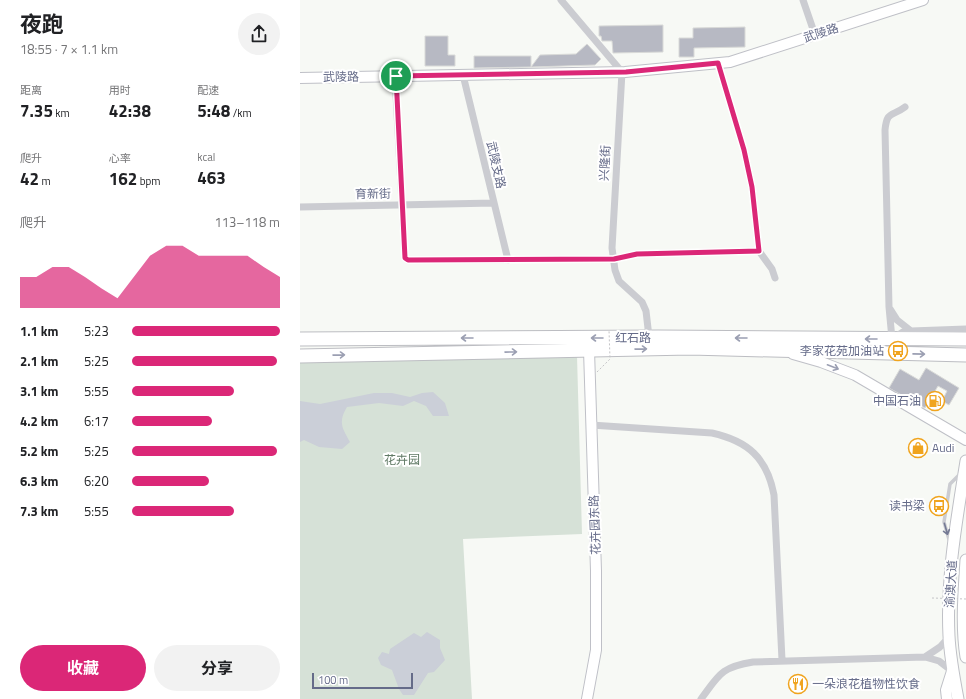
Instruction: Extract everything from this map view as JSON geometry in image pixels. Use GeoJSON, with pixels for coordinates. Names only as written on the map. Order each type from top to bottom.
{"type":"FeatureCollection","features":[{"type":"Feature","properties":{"kind":"highway","name":"红石路"},"geometry":{"type":"LineString","coordinates":[[300,339],[966,339]]}},
{"type":"Feature","properties":{"kind":"highway","name":"红石路"},"geometry":{"type":"LineString","coordinates":[[300,356],[690,348],[966,355]]}},
{"type":"Feature","properties":{"kind":"main road","name":"渝澳大道"},"geometry":{"type":"LineString","coordinates":[[958,699],[952,671],[949,637],[953,552],[965,465]]}},
{"type":"Feature","properties":{"kind":"main road","name":"渝澳大道"},"geometry":{"type":"LineString","coordinates":[[966,560],[962,613],[966,658]]}},
{"type":"Feature","properties":{"kind":"street"},"geometry":{"type":"LineString","coordinates":[[561,0],[622,72]]}},
{"type":"Feature","properties":{"kind":"street"},"geometry":{"type":"LineString","coordinates":[[803,0],[815,34]]}},
{"type":"Feature","properties":{"kind":"street","name":"武陵路"},"geometry":{"type":"LineString","coordinates":[[300,78],[622,72],[730,62],[923,0]]}},
{"type":"Feature","properties":{"kind":"street"},"geometry":{"type":"LineString","coordinates":[[718,63],[744,150],[752,187],[759,251],[772,269],[774,278]]}},
{"type":"Feature","properties":{"kind":"street","name":"兴隆街"},"geometry":{"type":"LineString","coordinates":[[622,72],[612,248],[619,281],[642,302],[646,311],[648,338]]}},
{"type":"Feature","properties":{"kind":"street","name":"武陵支路"},"geometry":{"type":"LineString","coordinates":[[464,75],[508,260]]}},
{"type":"Feature","properties":{"kind":"street"},"geometry":{"type":"LineString","coordinates":[[396,76],[404,205],[405,258],[408,260],[614,259],[637,254],[759,251]]}},
{"type":"Feature","properties":{"kind":"street"},"geometry":{"type":"LineString","coordinates":[[904,107],[890,114],[886,119],[885,130],[889,307],[892,339],[903,332],[966,329]]}},
{"type":"Feature","properties":{"kind":"street","name":"育新街"},"geometry":{"type":"LineString","coordinates":[[300,207],[494,203]]}},
{"type":"Feature","properties":{"kind":"street"},"geometry":{"type":"LineString","coordinates":[[889,307],[897,320],[911,331]]}},
{"type":"Feature","properties":{"kind":"street","name":"花卉园东路"},"geometry":{"type":"LineString","coordinates":[[587,699],[596,650],[596,571],[589,350]]}},
{"type":"Feature","properties":{"kind":"street","name":"红石路"},"geometry":{"type":"LineString","coordinates":[[782,351],[821,362],[855,375],[966,440]]}},
{"type":"Feature","properties":{"kind":"street"},"geometry":{"type":"LineString","coordinates":[[591,425],[712,434],[731,437],[744,444],[764,464],[771,478],[774,495],[782,660]]}},
{"type":"Feature","properties":{"kind":"street"},"geometry":{"type":"LineString","coordinates":[[925,657],[940,647],[949,637]]}},
{"type":"Feature","properties":{"kind":"street"},"geometry":{"type":"LineString","coordinates":[[701,699],[720,673],[735,665],[782,660],[925,657],[939,661],[952,671],[946,690],[947,699]]}},
{"type":"Feature","properties":{"kind":"path"},"geometry":{"type":"LineString","coordinates":[[597,372],[610,359],[609,330]]}},
{"type":"Feature","properties":{"kind":"path"},"geometry":{"type":"LineString","coordinates":[[932,598],[966,599]]}},
{"type":"Feature","properties":{"kind":"green space","name":"花卉园"},"geometry":{"type":"Polygon","coordinates":[[[577,356],[582,534],[463,539],[472,699],[300,699],[300,362],[577,356]]]}},
{"type":"Feature","properties":{"kind":"shaded area"},"geometry":{"type":"Polygon","coordinates":[[[433,392],[445,403],[449,416],[433,416],[426,406],[414,401],[403,406],[379,403],[347,407],[344,412],[342,425],[350,442],[342,449],[319,447],[304,440],[300,442],[300,401],[320,404],[374,393],[392,393],[410,397],[422,393],[433,392]]]}},
{"type":"Feature","properties":{"kind":"shaded area"},"geometry":{"type":"Polygon","coordinates":[[[427,632],[440,640],[440,648],[445,660],[434,672],[428,673],[414,695],[403,695],[399,689],[392,670],[381,665],[378,658],[382,652],[389,654],[390,649],[414,633],[421,637],[427,632]]]}},
{"type":"Feature","properties":{"kind":"building"},"geometry":{"type":"Polygon","coordinates":[[[663,25],[663,52],[613,53],[612,41],[602,41],[601,36],[599,36],[599,26],[663,25]]]}},
{"type":"Feature","properties":{"kind":"building"},"geometry":{"type":"Polygon","coordinates":[[[745,27],[745,47],[694,48],[694,57],[679,57],[679,38],[693,38],[693,28],[745,27]]]}},
{"type":"Feature","properties":{"kind":"building"},"geometry":{"type":"Polygon","coordinates":[[[425,36],[448,36],[448,55],[455,55],[455,66],[425,66],[425,36]]]}},
{"type":"Feature","properties":{"kind":"building"},"geometry":{"type":"Polygon","coordinates":[[[587,44],[601,59],[595,65],[531,67],[540,55],[576,54],[587,44]]]}},
{"type":"Feature","properties":{"kind":"building"},"geometry":{"type":"Polygon","coordinates":[[[474,56],[531,56],[531,67],[474,68],[474,56]]]}},
{"type":"Feature","properties":{"kind":"building"},"geometry":{"type":"Polygon","coordinates":[[[926,368],[959,388],[949,405],[942,401],[947,391],[938,386],[925,408],[889,388],[900,369],[919,380],[926,368]]]}},
{"type":"Feature","properties":{"kind":"place","name":"李家花苑加油站"},"geometry":{"type":"Point","coordinates":[898,351]}},
{"type":"Feature","properties":{"kind":"place","name":"中国石油"},"geometry":{"type":"Point","coordinates":[935,401]}},
{"type":"Feature","properties":{"kind":"place","name":"Audi"},"geometry":{"type":"Point","coordinates":[918,448]}},
{"type":"Feature","properties":{"kind":"place","name":"读书梁"},"geometry":{"type":"Point","coordinates":[939,506]}},
{"type":"Feature","properties":{"kind":"place","name":"一朵浪花植物性饮食"},"geometry":{"type":"Point","coordinates":[798,684]}},
{"type":"Feature","properties":{"kind":"route"},"geometry":{"type":"LineString","coordinates":[[718,63],[744,150],[752,187],[759,251],[637,254],[622,256],[614,259],[408,260],[405,258],[404,205],[396,76],[626,72],[718,63]]}}]}
